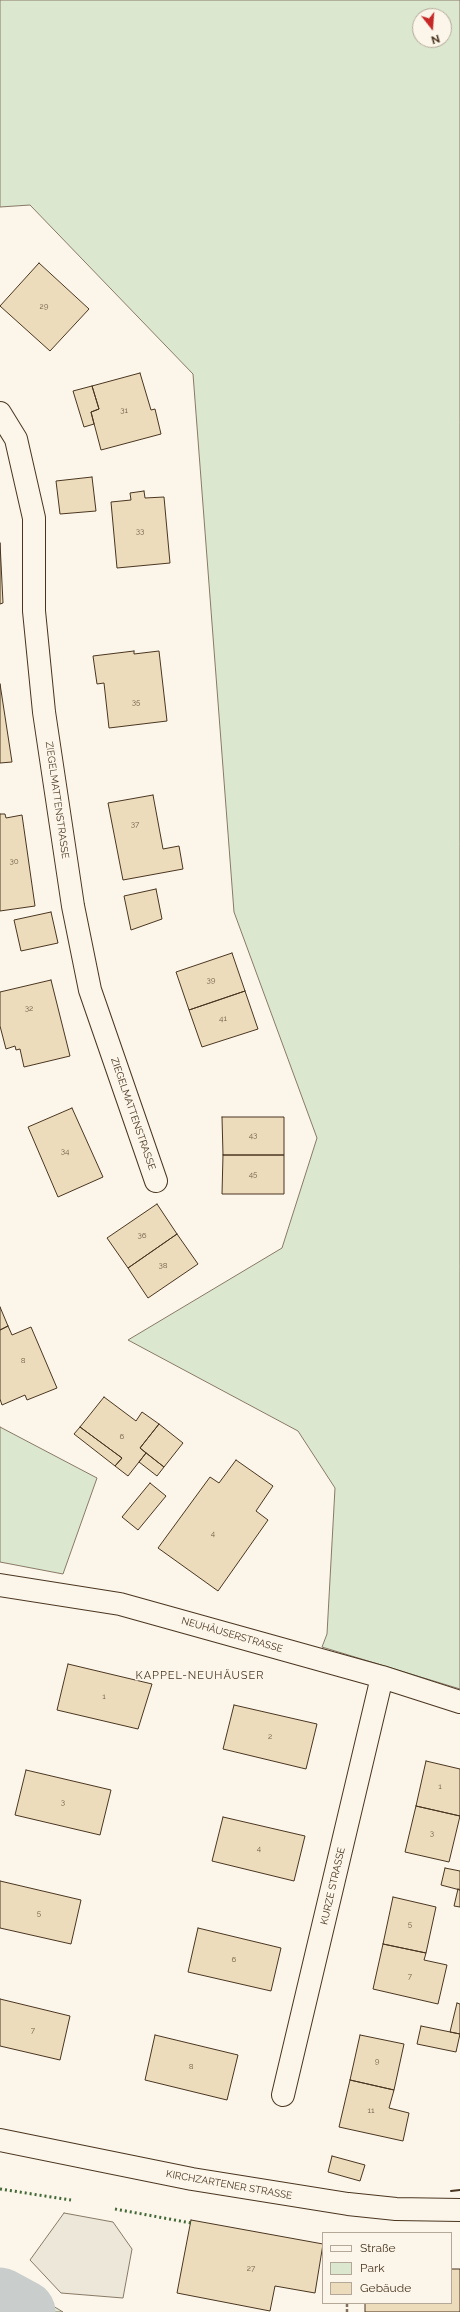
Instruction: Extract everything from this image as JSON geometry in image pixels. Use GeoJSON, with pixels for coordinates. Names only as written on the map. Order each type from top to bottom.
{"type":"FeatureCollection","features":[{"type":"Feature","properties":{"kind":"street","name":"ZIEGELMATTENSTRASSE"},"geometry":{"type":"LineString","coordinates":[[0,413],[16,439],[34,518],[34,611],[44,712],[73,906],[90,990],[156,1182]]}},
{"type":"Feature","properties":{"kind":"street","name":"NEUHÄUSERSTRASSE"},"geometry":{"type":"LineString","coordinates":[[1,1590],[120,1604],[382,1677],[460,1702]]}},
{"type":"Feature","properties":{"kind":"street","name":"KURZE STRASSE"},"geometry":{"type":"LineString","coordinates":[[283,2095],[382,1677]]}},
{"type":"Feature","properties":{"kind":"street","name":"KIRCHZARTENER STRASSE"},"geometry":{"type":"LineString","coordinates":[[0,2140],[192,2179],[275,2193],[389,2208],[460,2210]]}},
{"type":"Feature","properties":{"kind":"green space"},"geometry":{"type":"Polygon","coordinates":[[[0,0],[460,0],[460,1689],[322,1647],[327,1634],[335,1488],[298,1431],[128,1340],[282,1248],[317,1138],[234,912],[193,374],[30,205],[0,207],[0,0]]]}},
{"type":"Feature","properties":{"kind":"green space"},"geometry":{"type":"Polygon","coordinates":[[[0,1427],[97,1478],[63,1574],[0,1562],[0,1427]]]}},
{"type":"Feature","properties":{"kind":"green space"},"geometry":{"type":"Polygon","coordinates":[[[0,2274],[63,2312],[0,2312],[0,2274]]]}},
{"type":"Feature","properties":{"kind":"shaded area"},"geometry":{"type":"Polygon","coordinates":[[[64,2213],[113,2222],[132,2249],[123,2298],[61,2293],[30,2260],[64,2213]]]}},
{"type":"Feature","properties":{"kind":"building"},"geometry":{"type":"Polygon","coordinates":[[[39,263],[89,309],[50,351],[0,306],[39,263]]]}},
{"type":"Feature","properties":{"kind":"building"},"geometry":{"type":"Polygon","coordinates":[[[140,373],[151,410],[155,409],[161,434],[101,450],[91,412],[99,409],[92,386],[140,373]]]}},
{"type":"Feature","properties":{"kind":"building"},"geometry":{"type":"Polygon","coordinates":[[[92,386],[99,409],[91,412],[94,424],[84,427],[73,391],[92,386]]]}},
{"type":"Feature","properties":{"kind":"building"},"geometry":{"type":"Polygon","coordinates":[[[92,477],[96,511],[60,514],[56,481],[92,477]]]}},
{"type":"Feature","properties":{"kind":"building"},"geometry":{"type":"Polygon","coordinates":[[[144,491],[145,498],[164,497],[170,563],[117,568],[111,502],[131,500],[130,493],[144,491]]]}},
{"type":"Feature","properties":{"kind":"building"},"geometry":{"type":"Polygon","coordinates":[[[0,543],[3,603],[0,604],[0,543]]]}},
{"type":"Feature","properties":{"kind":"building"},"geometry":{"type":"Polygon","coordinates":[[[134,651],[134,654],[159,651],[167,721],[109,728],[104,683],[97,684],[93,656],[134,651]]]}},
{"type":"Feature","properties":{"kind":"building"},"geometry":{"type":"Polygon","coordinates":[[[0,684],[12,762],[0,763],[0,684]]]}},
{"type":"Feature","properties":{"kind":"building"},"geometry":{"type":"Polygon","coordinates":[[[153,795],[163,849],[179,846],[183,869],[123,880],[108,803],[153,795]]]}},
{"type":"Feature","properties":{"kind":"building"},"geometry":{"type":"Polygon","coordinates":[[[0,814],[5,814],[6,818],[22,815],[35,906],[0,911],[0,814]]]}},
{"type":"Feature","properties":{"kind":"building"},"geometry":{"type":"Polygon","coordinates":[[[156,889],[162,919],[131,930],[124,896],[156,889]]]}},
{"type":"Feature","properties":{"kind":"building"},"geometry":{"type":"Polygon","coordinates":[[[51,912],[58,943],[21,951],[14,920],[51,912]]]}},
{"type":"Feature","properties":{"kind":"building"},"geometry":{"type":"Polygon","coordinates":[[[232,953],[245,991],[189,1010],[176,972],[232,953]]]}},
{"type":"Feature","properties":{"kind":"building"},"geometry":{"type":"Polygon","coordinates":[[[51,980],[70,1056],[24,1067],[20,1049],[16,1050],[15,1046],[6,1049],[0,1026],[0,992],[51,980]]]}},
{"type":"Feature","properties":{"kind":"building"},"geometry":{"type":"Polygon","coordinates":[[[245,991],[258,1029],[202,1047],[189,1010],[245,991]]]}},
{"type":"Feature","properties":{"kind":"building"},"geometry":{"type":"Polygon","coordinates":[[[72,1108],[103,1177],[58,1197],[28,1127],[72,1108]]]}},
{"type":"Feature","properties":{"kind":"building"},"geometry":{"type":"Polygon","coordinates":[[[222,1117],[284,1117],[284,1155],[223,1155],[222,1117]]]}},
{"type":"Feature","properties":{"kind":"building"},"geometry":{"type":"Polygon","coordinates":[[[223,1155],[284,1155],[284,1194],[222,1194],[223,1155]]]}},
{"type":"Feature","properties":{"kind":"building"},"geometry":{"type":"Polygon","coordinates":[[[157,1204],[177,1234],[128,1268],[107,1238],[157,1204]]]}},
{"type":"Feature","properties":{"kind":"building"},"geometry":{"type":"Polygon","coordinates":[[[177,1234],[198,1264],[148,1298],[128,1268],[177,1234]]]}},
{"type":"Feature","properties":{"kind":"building"},"geometry":{"type":"Polygon","coordinates":[[[0,1307],[8,1326],[0,1330],[0,1307]]]}},
{"type":"Feature","properties":{"kind":"building"},"geometry":{"type":"Polygon","coordinates":[[[8,1326],[12,1335],[31,1327],[57,1388],[27,1400],[25,1395],[2,1405],[0,1399],[0,1330],[8,1326]]]}},
{"type":"Feature","properties":{"kind":"building"},"geometry":{"type":"Polygon","coordinates":[[[104,1397],[136,1421],[142,1412],[159,1424],[140,1448],[146,1453],[128,1476],[115,1466],[122,1458],[80,1427],[104,1397]]]}},
{"type":"Feature","properties":{"kind":"building"},"geometry":{"type":"Polygon","coordinates":[[[159,1424],[183,1443],[164,1467],[140,1448],[159,1424]]]}},
{"type":"Feature","properties":{"kind":"building"},"geometry":{"type":"Polygon","coordinates":[[[80,1427],[122,1458],[115,1466],[74,1434],[80,1427]]]}},
{"type":"Feature","properties":{"kind":"building"},"geometry":{"type":"Polygon","coordinates":[[[146,1453],[164,1467],[157,1476],[139,1462],[146,1453]]]}},
{"type":"Feature","properties":{"kind":"building"},"geometry":{"type":"Polygon","coordinates":[[[236,1460],[273,1486],[256,1511],[268,1520],[218,1591],[158,1548],[210,1477],[219,1483],[236,1460]]]}},
{"type":"Feature","properties":{"kind":"building"},"geometry":{"type":"Polygon","coordinates":[[[150,1483],[166,1496],[138,1530],[122,1517],[150,1483]]]}},
{"type":"Feature","properties":{"kind":"building"},"geometry":{"type":"Polygon","coordinates":[[[68,1664],[152,1684],[138,1729],[57,1710],[68,1664]]]}},
{"type":"Feature","properties":{"kind":"building"},"geometry":{"type":"Polygon","coordinates":[[[234,1705],[317,1724],[306,1769],[223,1749],[234,1705]]]}},
{"type":"Feature","properties":{"kind":"building"},"geometry":{"type":"Polygon","coordinates":[[[426,1761],[460,1769],[460,1816],[416,1806],[426,1761]]]}},
{"type":"Feature","properties":{"kind":"building"},"geometry":{"type":"Polygon","coordinates":[[[26,1770],[111,1790],[100,1835],[15,1815],[26,1770]]]}},
{"type":"Feature","properties":{"kind":"building"},"geometry":{"type":"Polygon","coordinates":[[[416,1806],[460,1816],[449,1862],[405,1852],[416,1806]]]}},
{"type":"Feature","properties":{"kind":"building"},"geometry":{"type":"Polygon","coordinates":[[[223,1817],[305,1836],[294,1881],[212,1861],[223,1817]]]}},
{"type":"Feature","properties":{"kind":"building"},"geometry":{"type":"Polygon","coordinates":[[[445,1868],[460,1871],[460,1890],[441,1885],[445,1868]]]}},
{"type":"Feature","properties":{"kind":"building"},"geometry":{"type":"Polygon","coordinates":[[[0,1881],[81,1900],[71,1944],[0,1928],[0,1881]]]}},
{"type":"Feature","properties":{"kind":"building"},"geometry":{"type":"Polygon","coordinates":[[[458,1889],[460,1890],[460,1907],[454,1906],[458,1889]]]}},
{"type":"Feature","properties":{"kind":"building"},"geometry":{"type":"Polygon","coordinates":[[[393,1897],[436,1907],[426,1953],[383,1944],[393,1897]]]}},
{"type":"Feature","properties":{"kind":"building"},"geometry":{"type":"Polygon","coordinates":[[[198,1928],[281,1948],[271,1991],[188,1972],[198,1928]]]}},
{"type":"Feature","properties":{"kind":"building"},"geometry":{"type":"Polygon","coordinates":[[[383,1944],[426,1953],[424,1960],[447,1965],[438,2004],[373,1989],[383,1944]]]}},
{"type":"Feature","properties":{"kind":"building"},"geometry":{"type":"Polygon","coordinates":[[[0,1999],[70,2016],[60,2060],[0,2046],[0,1999]]]}},
{"type":"Feature","properties":{"kind":"building"},"geometry":{"type":"Polygon","coordinates":[[[457,2003],[460,2004],[460,2034],[450,2032],[457,2003]]]}},
{"type":"Feature","properties":{"kind":"building"},"geometry":{"type":"Polygon","coordinates":[[[421,2026],[460,2034],[456,2052],[417,2044],[421,2026]]]}},
{"type":"Feature","properties":{"kind":"building"},"geometry":{"type":"Polygon","coordinates":[[[155,2035],[238,2055],[227,2100],[145,2080],[155,2035]]]}},
{"type":"Feature","properties":{"kind":"building"},"geometry":{"type":"Polygon","coordinates":[[[360,2035],[404,2044],[394,2090],[350,2080],[360,2035]]]}},
{"type":"Feature","properties":{"kind":"building"},"geometry":{"type":"Polygon","coordinates":[[[350,2080],[394,2090],[389,2108],[409,2113],[403,2141],[339,2127],[350,2080]]]}},
{"type":"Feature","properties":{"kind":"building"},"geometry":{"type":"Polygon","coordinates":[[[332,2156],[365,2165],[360,2181],[328,2172],[332,2156]]]}},
{"type":"Feature","properties":{"kind":"building"},"geometry":{"type":"Polygon","coordinates":[[[191,2220],[322,2244],[315,2293],[275,2286],[270,2311],[177,2293],[191,2220]]]}},
{"type":"Feature","properties":{"kind":"building"},"geometry":{"type":"Polygon","coordinates":[[[452,2269],[460,2269],[460,2312],[365,2312],[365,2304],[452,2304],[452,2269]]]}},
{"type":"Feature","properties":{"kind":"waterway"},"geometry":{"type":"LineString","coordinates":[[0,2299],[24,2312]]}},
{"type":"Feature","properties":{"kind":"hedge"},"geometry":{"type":"LineString","coordinates":[[0,2189],[71,2200]]}},
{"type":"Feature","properties":{"kind":"hedge"},"geometry":{"type":"LineString","coordinates":[[115,2209],[191,2223]]}},
{"type":"Feature","properties":{"kind":"wall"},"geometry":{"type":"LineString","coordinates":[[451,2191],[460,2190]]}},
{"type":"Feature","properties":{"kind":"district","name":"KAPPEL-NEUHÄUSER"},"geometry":{"type":"Point","coordinates":[200,1676]}}]}
